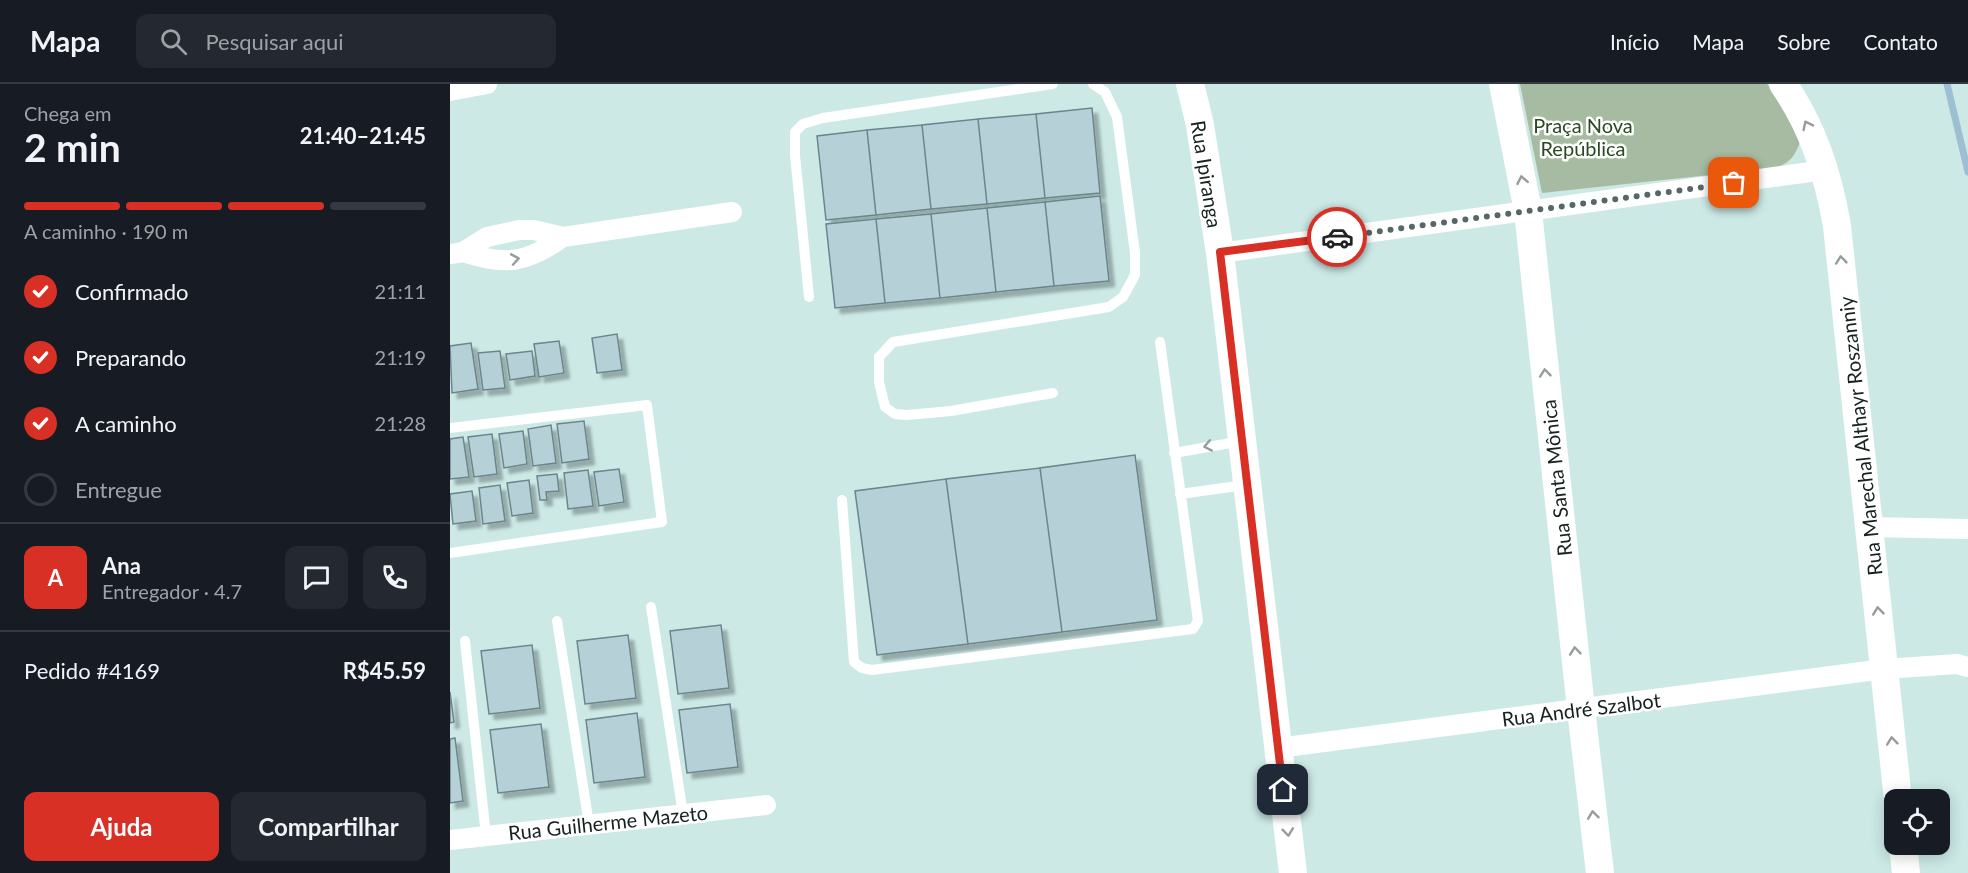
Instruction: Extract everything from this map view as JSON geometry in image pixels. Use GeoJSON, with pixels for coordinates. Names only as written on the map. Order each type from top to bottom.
{"type":"FeatureCollection","features":[{"type":"Feature","properties":{"kind":"main road","name":"Rua Ipiranga"},"geometry":{"type":"LineString","coordinates":[[1191,84],[1200,125],[1220,252],[1293,873]]}},
{"type":"Feature","properties":{"kind":"main road","name":"Rua Santa Mônica"},"geometry":{"type":"LineString","coordinates":[[1503,84],[1528,211],[1600,873]]}},
{"type":"Feature","properties":{"kind":"main road","name":"Rua Marechal Althayr Roszanniy"},"geometry":{"type":"LineString","coordinates":[[1782,84],[1798,106],[1815,140],[1825,170],[1837,226],[1897,789]]}},
{"type":"Feature","properties":{"kind":"main road"},"geometry":{"type":"LineString","coordinates":[[1904,855],[1906,873]]}},
{"type":"Feature","properties":{"kind":"street"},"geometry":{"type":"LineString","coordinates":[[450,91],[488,84]]}},
{"type":"Feature","properties":{"kind":"street"},"geometry":{"type":"LineString","coordinates":[[1220,252],[1825,170]]}},
{"type":"Feature","properties":{"kind":"street"},"geometry":{"type":"LineString","coordinates":[[456,253],[487,237],[519,230],[534,230],[563,237],[732,212]]}},
{"type":"Feature","properties":{"kind":"street"},"geometry":{"type":"LineString","coordinates":[[456,253],[502,261],[519,259],[535,254],[563,237]]}},
{"type":"Feature","properties":{"kind":"street"},"geometry":{"type":"LineString","coordinates":[[1869,527],[1968,529]]}},
{"type":"Feature","properties":{"kind":"street","name":"Rua André Szalbot"},"geometry":{"type":"LineString","coordinates":[[1278,748],[1884,669],[1957,664],[1968,667]]}},
{"type":"Feature","properties":{"kind":"street","name":"Rua Guilherme Mazeto"},"geometry":{"type":"LineString","coordinates":[[450,840],[766,805]]}},
{"type":"Feature","properties":{"kind":"lane"},"geometry":{"type":"LineString","coordinates":[[966,84],[968,96]]}},
{"type":"Feature","properties":{"kind":"lane"},"geometry":{"type":"LineString","coordinates":[[809,297],[798,201],[795,132],[803,124],[823,118],[1053,84]]}},
{"type":"Feature","properties":{"kind":"lane"},"geometry":{"type":"LineString","coordinates":[[1053,393],[951,411],[895,414],[885,407],[879,382],[879,357],[893,342],[1100,308],[1109,306],[1123,297],[1135,275],[1128,189],[1117,117],[1105,92],[1093,84]]}},
{"type":"Feature","properties":{"kind":"lane"},"geometry":{"type":"LineString","coordinates":[[842,500],[854,662],[862,668],[872,670],[1193,629],[1198,621],[1160,342]]}},
{"type":"Feature","properties":{"kind":"lane"},"geometry":{"type":"LineString","coordinates":[[450,428],[647,405],[662,522],[450,554]]}},
{"type":"Feature","properties":{"kind":"lane"},"geometry":{"type":"LineString","coordinates":[[1174,453],[1242,441]]}},
{"type":"Feature","properties":{"kind":"lane"},"geometry":{"type":"LineString","coordinates":[[1180,494],[1247,485]]}},
{"type":"Feature","properties":{"kind":"lane"},"geometry":{"type":"LineString","coordinates":[[651,607],[683,814]]}},
{"type":"Feature","properties":{"kind":"lane"},"geometry":{"type":"LineString","coordinates":[[557,621],[589,824]]}},
{"type":"Feature","properties":{"kind":"lane"},"geometry":{"type":"LineString","coordinates":[[465,641],[486,836]]}},
{"type":"Feature","properties":{"kind":"green space","name":"Praça Nova República"},"geometry":{"type":"Polygon","coordinates":[[[1520,84],[1767,84],[1784,104],[1800,142],[1791,158],[1785,164],[1775,168],[1542,193],[1520,84]]]}},
{"type":"Feature","properties":{"kind":"building"},"geometry":{"type":"Polygon","coordinates":[[[1092,108],[1100,193],[1045,198],[1036,114],[1092,108]]]}},
{"type":"Feature","properties":{"kind":"building"},"geometry":{"type":"Polygon","coordinates":[[[1036,114],[1045,198],[987,204],[978,119],[1036,114]]]}},
{"type":"Feature","properties":{"kind":"building"},"geometry":{"type":"Polygon","coordinates":[[[978,119],[987,204],[931,209],[922,125],[978,119]]]}},
{"type":"Feature","properties":{"kind":"building"},"geometry":{"type":"Polygon","coordinates":[[[922,125],[931,209],[876,215],[867,130],[922,125]]]}},
{"type":"Feature","properties":{"kind":"building"},"geometry":{"type":"Polygon","coordinates":[[[867,130],[876,215],[826,220],[817,136],[867,130]]]}},
{"type":"Feature","properties":{"kind":"building"},"geometry":{"type":"Polygon","coordinates":[[[1100,196],[1109,281],[1054,286],[1045,202],[1100,196]]]}},
{"type":"Feature","properties":{"kind":"building"},"geometry":{"type":"Polygon","coordinates":[[[1045,202],[1054,286],[996,292],[987,208],[1045,202]]]}},
{"type":"Feature","properties":{"kind":"building"},"geometry":{"type":"Polygon","coordinates":[[[987,208],[996,292],[940,298],[931,214],[987,208]]]}},
{"type":"Feature","properties":{"kind":"building"},"geometry":{"type":"Polygon","coordinates":[[[931,214],[940,298],[885,303],[876,219],[931,214]]]}},
{"type":"Feature","properties":{"kind":"building"},"geometry":{"type":"Polygon","coordinates":[[[876,219],[885,303],[835,308],[826,224],[876,219]]]}},
{"type":"Feature","properties":{"kind":"building"},"geometry":{"type":"Polygon","coordinates":[[[617,334],[622,370],[597,373],[592,338],[617,334]]]}},
{"type":"Feature","properties":{"kind":"building"},"geometry":{"type":"Polygon","coordinates":[[[559,341],[564,373],[539,377],[534,344],[559,341]]]}},
{"type":"Feature","properties":{"kind":"building"},"geometry":{"type":"Polygon","coordinates":[[[471,343],[478,389],[452,393],[450,346],[471,343]]]}},
{"type":"Feature","properties":{"kind":"building"},"geometry":{"type":"Polygon","coordinates":[[[500,351],[505,388],[483,390],[478,353],[500,351]]]}},
{"type":"Feature","properties":{"kind":"building"},"geometry":{"type":"Polygon","coordinates":[[[532,351],[535,376],[510,380],[506,354],[532,351]]]}},
{"type":"Feature","properties":{"kind":"building"},"geometry":{"type":"Polygon","coordinates":[[[584,421],[589,459],[562,463],[557,424],[584,421]]]}},
{"type":"Feature","properties":{"kind":"building"},"geometry":{"type":"Polygon","coordinates":[[[551,425],[556,463],[533,466],[528,429],[551,425]]]}},
{"type":"Feature","properties":{"kind":"building"},"geometry":{"type":"Polygon","coordinates":[[[523,431],[527,464],[504,468],[499,434],[523,431]]]}},
{"type":"Feature","properties":{"kind":"building"},"geometry":{"type":"Polygon","coordinates":[[[492,434],[497,474],[474,477],[468,437],[492,434]]]}},
{"type":"Feature","properties":{"kind":"building"},"geometry":{"type":"Polygon","coordinates":[[[463,437],[469,477],[450,479],[450,439],[463,437]]]}},
{"type":"Feature","properties":{"kind":"building"},"geometry":{"type":"Polygon","coordinates":[[[1135,455],[1157,620],[1062,632],[1040,468],[1135,455]]]}},
{"type":"Feature","properties":{"kind":"building"},"geometry":{"type":"Polygon","coordinates":[[[1040,468],[1062,632],[968,644],[946,479],[1040,468]]]}},
{"type":"Feature","properties":{"kind":"building"},"geometry":{"type":"Polygon","coordinates":[[[619,469],[624,502],[599,506],[594,472],[619,469]]]}},
{"type":"Feature","properties":{"kind":"building"},"geometry":{"type":"Polygon","coordinates":[[[588,470],[593,506],[568,509],[564,473],[588,470]]]}},
{"type":"Feature","properties":{"kind":"building"},"geometry":{"type":"Polygon","coordinates":[[[557,474],[559,491],[546,492],[547,500],[540,500],[537,476],[557,474]]]}},
{"type":"Feature","properties":{"kind":"building"},"geometry":{"type":"Polygon","coordinates":[[[946,479],[968,644],[877,655],[855,491],[946,479]]]}},
{"type":"Feature","properties":{"kind":"building"},"geometry":{"type":"Polygon","coordinates":[[[529,480],[533,513],[512,516],[507,483],[529,480]]]}},
{"type":"Feature","properties":{"kind":"building"},"geometry":{"type":"Polygon","coordinates":[[[500,485],[505,521],[483,524],[479,488],[500,485]]]}},
{"type":"Feature","properties":{"kind":"building"},"geometry":{"type":"Polygon","coordinates":[[[472,491],[476,521],[453,524],[450,494],[472,491]]]}},
{"type":"Feature","properties":{"kind":"building"},"geometry":{"type":"Polygon","coordinates":[[[721,625],[729,688],[678,694],[670,631],[721,625]]]}},
{"type":"Feature","properties":{"kind":"building"},"geometry":{"type":"Polygon","coordinates":[[[628,635],[636,698],[585,704],[577,641],[628,635]]]}},
{"type":"Feature","properties":{"kind":"building"},"geometry":{"type":"Polygon","coordinates":[[[532,645],[540,708],[489,714],[481,651],[532,645]]]}},
{"type":"Feature","properties":{"kind":"building"},"geometry":{"type":"Polygon","coordinates":[[[450,692],[454,722],[450,723],[450,692]]]}},
{"type":"Feature","properties":{"kind":"building"},"geometry":{"type":"Polygon","coordinates":[[[730,704],[738,767],[687,773],[679,710],[730,704]]]}},
{"type":"Feature","properties":{"kind":"building"},"geometry":{"type":"Polygon","coordinates":[[[637,713],[645,777],[594,783],[586,720],[637,713]]]}},
{"type":"Feature","properties":{"kind":"building"},"geometry":{"type":"Polygon","coordinates":[[[541,724],[549,787],[498,793],[490,730],[541,724]]]}},
{"type":"Feature","properties":{"kind":"building"},"geometry":{"type":"Polygon","coordinates":[[[455,738],[463,801],[450,803],[450,739],[455,738]]]}},
{"type":"Feature","properties":{"kind":"waterway"},"geometry":{"type":"LineString","coordinates":[[1947,84],[1968,172]]}},
{"type":"Feature","properties":{"kind":"way so far"},"geometry":{"type":"LineString","coordinates":[[1337,237],[1734,183]]}},
{"type":"Feature","properties":{"kind":"route"},"geometry":{"type":"LineString","coordinates":[[1283,790],[1220,252],[1337,237]]}}]}
